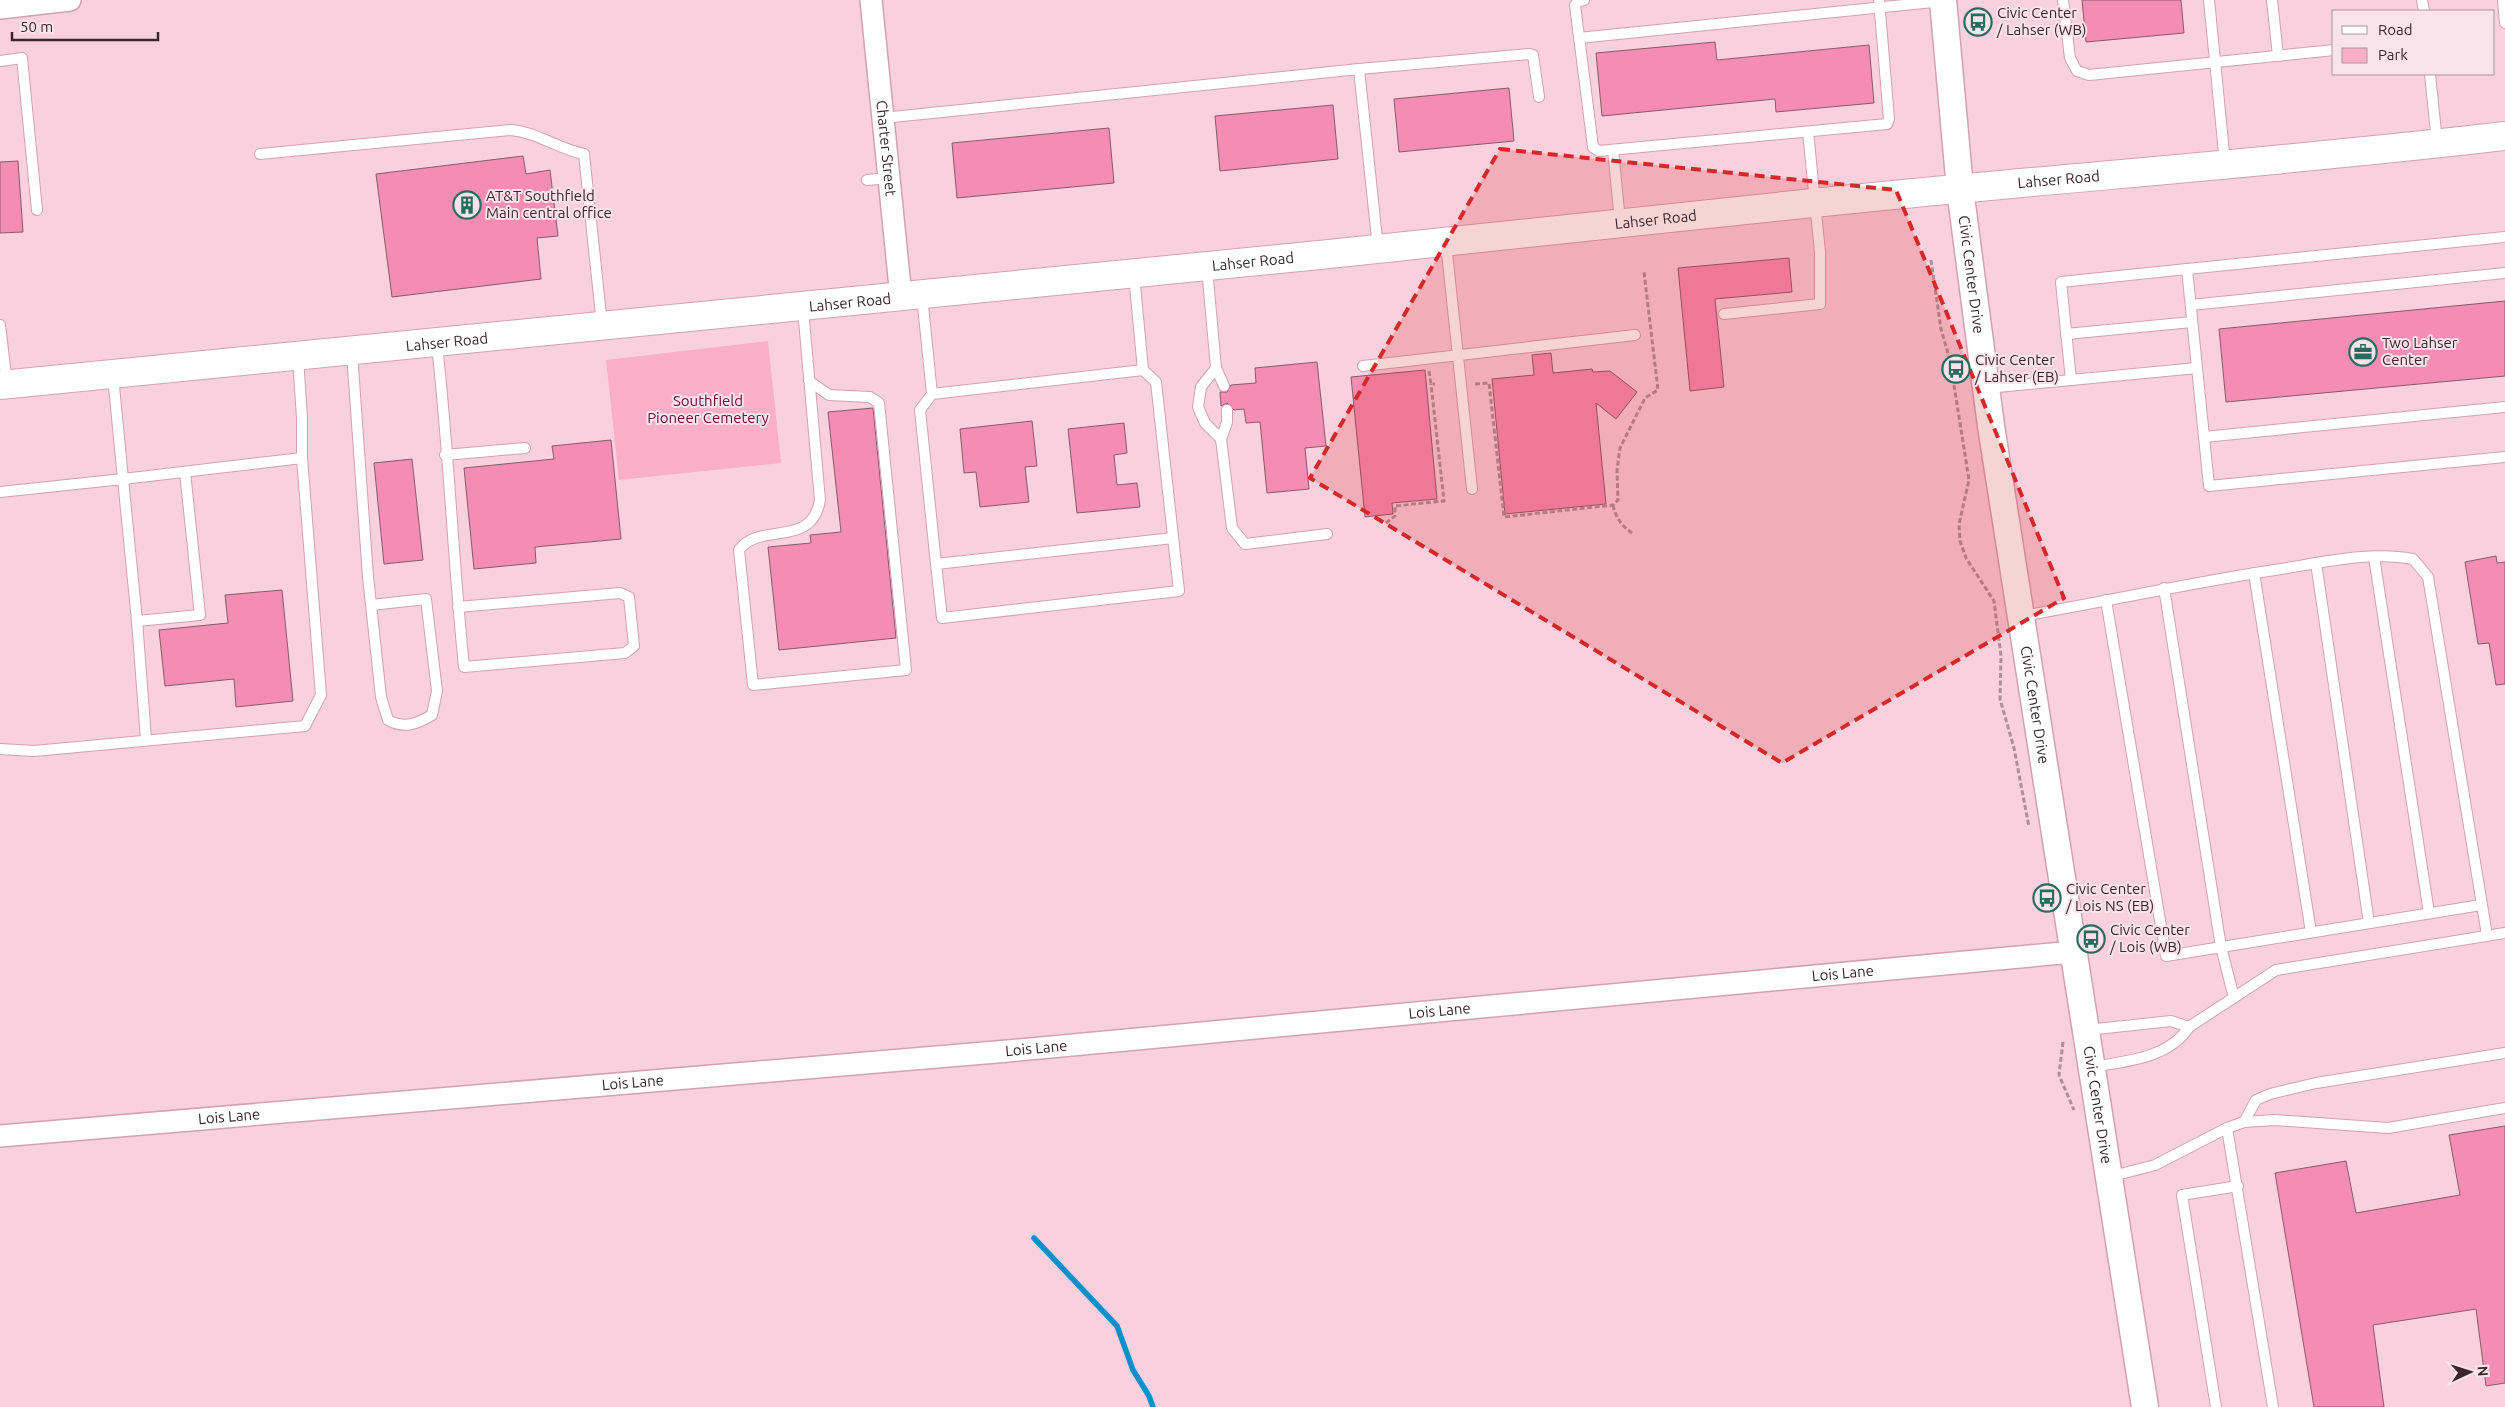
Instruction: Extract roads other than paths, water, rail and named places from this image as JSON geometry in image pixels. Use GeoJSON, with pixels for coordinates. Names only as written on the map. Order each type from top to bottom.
{"type":"FeatureCollection","features":[{"type":"Feature","properties":{"kind":"main road","name":"Lahser Road"},"geometry":{"type":"LineString","coordinates":[[4,384],[352,353],[2083,176],[2225,165],[2505,136]]}},
{"type":"Feature","properties":{"kind":"street"},"geometry":{"type":"LineString","coordinates":[[0,8],[70,0]]}},
{"type":"Feature","properties":{"kind":"street","name":"Charter Street"},"geometry":{"type":"LineString","coordinates":[[872,0],[889,178],[911,296]]}},
{"type":"Feature","properties":{"kind":"street","name":"Civic Center Drive"},"geometry":{"type":"LineString","coordinates":[[1944,1],[1960,190],[1986,388],[2145,1407]]}},
{"type":"Feature","properties":{"kind":"street","name":"Lois Lane"},"geometry":{"type":"LineString","coordinates":[[0,1136],[1008,1051],[2073,952]]}},
{"type":"Feature","properties":{"kind":"lane"},"geometry":{"type":"LineString","coordinates":[[1584,0],[1579,0],[1575,5],[1593,146],[1599,151],[1887,124],[1889,119],[1879,3]]}},
{"type":"Feature","properties":{"kind":"lane"},"geometry":{"type":"LineString","coordinates":[[2064,0],[2070,58],[2077,71],[2089,75],[2332,50]]}},
{"type":"Feature","properties":{"kind":"lane"},"geometry":{"type":"LineString","coordinates":[[2209,0],[2225,165]]}},
{"type":"Feature","properties":{"kind":"lane"},"geometry":{"type":"LineString","coordinates":[[2272,0],[2278,56]]}},
{"type":"Feature","properties":{"kind":"lane"},"geometry":{"type":"LineString","coordinates":[[2503,0],[2505,23]]}},
{"type":"Feature","properties":{"kind":"lane"},"geometry":{"type":"LineString","coordinates":[[1580,38],[1879,3],[1944,1]]}},
{"type":"Feature","properties":{"kind":"lane"},"geometry":{"type":"LineString","coordinates":[[883,118],[1359,69],[1530,54],[1533,55],[1539,97]]}},
{"type":"Feature","properties":{"kind":"lane"},"geometry":{"type":"LineString","coordinates":[[0,61],[22,58],[37,210]]}},
{"type":"Feature","properties":{"kind":"lane"},"geometry":{"type":"LineString","coordinates":[[1359,69],[1378,249]]}},
{"type":"Feature","properties":{"kind":"lane"},"geometry":{"type":"LineString","coordinates":[[2430,75],[2437,144]]}},
{"type":"Feature","properties":{"kind":"lane"},"geometry":{"type":"LineString","coordinates":[[260,154],[510,130],[524,131],[573,152],[584,154],[602,326]]}},
{"type":"Feature","properties":{"kind":"lane"},"geometry":{"type":"LineString","coordinates":[[1724,314],[1820,304],[1822,276],[1817,203],[1808,132]]}},
{"type":"Feature","properties":{"kind":"lane"},"geometry":{"type":"LineString","coordinates":[[1613,150],[1620,224]]}},
{"type":"Feature","properties":{"kind":"lane"},"geometry":{"type":"LineString","coordinates":[[867,180],[889,178]]}},
{"type":"Feature","properties":{"kind":"lane"},"geometry":{"type":"LineString","coordinates":[[2070,380],[2061,282],[2505,237]]}},
{"type":"Feature","properties":{"kind":"lane"},"geometry":{"type":"LineString","coordinates":[[1446,242],[1472,490]]}},
{"type":"Feature","properties":{"kind":"lane"},"geometry":{"type":"LineString","coordinates":[[1207,266],[1216,368],[1224,386]]}},
{"type":"Feature","properties":{"kind":"lane"},"geometry":{"type":"LineString","coordinates":[[2187,269],[2209,486],[2505,457]]}},
{"type":"Feature","properties":{"kind":"lane"},"geometry":{"type":"LineString","coordinates":[[2191,305],[2505,273]]}},
{"type":"Feature","properties":{"kind":"lane"},"geometry":{"type":"LineString","coordinates":[[1134,274],[1143,370],[1156,382],[1179,591],[942,618],[920,410],[932,394],[1143,370]]}},
{"type":"Feature","properties":{"kind":"lane"},"geometry":{"type":"LineString","coordinates":[[911,296],[932,394]]}},
{"type":"Feature","properties":{"kind":"lane"},"geometry":{"type":"LineString","coordinates":[[803,306],[809,381],[820,500],[819,508],[808,523],[799,529],[749,540],[739,550],[753,685],[906,670],[879,403],[870,397],[829,395],[809,381]]}},
{"type":"Feature","properties":{"kind":"lane"},"geometry":{"type":"LineString","coordinates":[[2066,334],[2192,322]]}},
{"type":"Feature","properties":{"kind":"lane"},"geometry":{"type":"LineString","coordinates":[[0,325],[4,384]]}},
{"type":"Feature","properties":{"kind":"lane"},"geometry":{"type":"LineString","coordinates":[[1363,366],[1635,335]]}},
{"type":"Feature","properties":{"kind":"lane"},"geometry":{"type":"LineString","coordinates":[[437,344],[444,404],[446,455],[458,607],[464,667],[625,652],[634,646],[629,597],[620,592],[458,607]]}},
{"type":"Feature","properties":{"kind":"lane"},"geometry":{"type":"LineString","coordinates":[[352,353],[371,605],[381,697],[388,720],[398,726],[419,723],[432,715],[437,691],[426,599],[371,605]]}},
{"type":"Feature","properties":{"kind":"lane"},"geometry":{"type":"LineString","coordinates":[[0,748],[34,751],[146,739],[306,726],[321,695],[302,458],[302,418],[298,358]]}},
{"type":"Feature","properties":{"kind":"lane"},"geometry":{"type":"LineString","coordinates":[[1216,368],[1201,387],[1198,407],[1205,423],[1221,439]]}},
{"type":"Feature","properties":{"kind":"lane"},"geometry":{"type":"LineString","coordinates":[[1986,388],[2197,368]]}},
{"type":"Feature","properties":{"kind":"lane"},"geometry":{"type":"LineString","coordinates":[[113,375],[146,739]]}},
{"type":"Feature","properties":{"kind":"lane"},"geometry":{"type":"LineString","coordinates":[[2204,437],[2505,407]]}},
{"type":"Feature","properties":{"kind":"lane"},"geometry":{"type":"LineString","coordinates":[[1227,410],[1227,422],[1221,439],[1232,528],[1245,544],[1327,534]]}},
{"type":"Feature","properties":{"kind":"lane"},"geometry":{"type":"LineString","coordinates":[[446,455],[525,448]]}},
{"type":"Feature","properties":{"kind":"lane"},"geometry":{"type":"LineString","coordinates":[[0,492],[302,458]]}},
{"type":"Feature","properties":{"kind":"lane"},"geometry":{"type":"LineString","coordinates":[[136,622],[200,615],[186,472]]}},
{"type":"Feature","properties":{"kind":"lane"},"geometry":{"type":"LineString","coordinates":[[936,564],[1173,538]]}},
{"type":"Feature","properties":{"kind":"lane"},"geometry":{"type":"LineString","coordinates":[[2022,616],[2164,588],[2316,563],[2393,555],[2413,559],[2428,577],[2487,935]]}},
{"type":"Feature","properties":{"kind":"lane"},"geometry":{"type":"LineString","coordinates":[[2374,557],[2429,913]]}},
{"type":"Feature","properties":{"kind":"lane"},"geometry":{"type":"LineString","coordinates":[[2316,563],[2369,923]]}},
{"type":"Feature","properties":{"kind":"lane"},"geometry":{"type":"LineString","coordinates":[[2254,573],[2311,932]]}},
{"type":"Feature","properties":{"kind":"lane"},"geometry":{"type":"LineString","coordinates":[[2164,588],[2221,947],[2234,998]]}},
{"type":"Feature","properties":{"kind":"lane"},"geometry":{"type":"LineString","coordinates":[[2106,600],[2166,956],[2481,905]]}},
{"type":"Feature","properties":{"kind":"lane"},"geometry":{"type":"LineString","coordinates":[[2092,1067],[2152,1055],[2168,1048],[2183,1036],[2189,1026],[2276,970],[2505,933]]}},
{"type":"Feature","properties":{"kind":"lane"},"geometry":{"type":"LineString","coordinates":[[2086,1030],[2172,1021],[2189,1026]]}},
{"type":"Feature","properties":{"kind":"lane"},"geometry":{"type":"LineString","coordinates":[[2244,1122],[2256,1100],[2270,1094],[2316,1083],[2505,1053]]}},
{"type":"Feature","properties":{"kind":"lane"},"geometry":{"type":"LineString","coordinates":[[2109,1177],[2154,1166],[2227,1128],[2244,1122],[2274,1120],[2388,1128],[2505,1108]]}},
{"type":"Feature","properties":{"kind":"lane"},"geometry":{"type":"LineString","coordinates":[[2227,1128],[2273,1407]]}},
{"type":"Feature","properties":{"kind":"lane"},"geometry":{"type":"LineString","coordinates":[[2216,1407],[2182,1195],[2238,1186]]}},
{"type":"Feature","properties":{"kind":"waterway"},"geometry":{"type":"LineString","coordinates":[[1034,1238],[1117,1326],[1133,1370],[1149,1396],[1153,1407]]}},
{"type":"Feature","properties":{"kind":"place","name":"Civic Center / Lahser (WB)"},"geometry":{"type":"Point","coordinates":[1978,22]}},
{"type":"Feature","properties":{"kind":"place","name":"AT&T Southfield Main central office"},"geometry":{"type":"Point","coordinates":[467,205]}},
{"type":"Feature","properties":{"kind":"place","name":"Two Lahser Center"},"geometry":{"type":"Point","coordinates":[2363,352]}},
{"type":"Feature","properties":{"kind":"place","name":"Civic Center / Lahser (EB)"},"geometry":{"type":"Point","coordinates":[1956,369]}},
{"type":"Feature","properties":{"kind":"place","name":"Civic Center / Lois NS (EB)"},"geometry":{"type":"Point","coordinates":[2047,898]}},
{"type":"Feature","properties":{"kind":"place","name":"Civic Center / Lois (WB)"},"geometry":{"type":"Point","coordinates":[2091,939]}},
{"type":"Feature","properties":{"kind":"park label","name":"Southfield Pioneer Cemetery"},"geometry":{"type":"Point","coordinates":[708,410]}}]}
